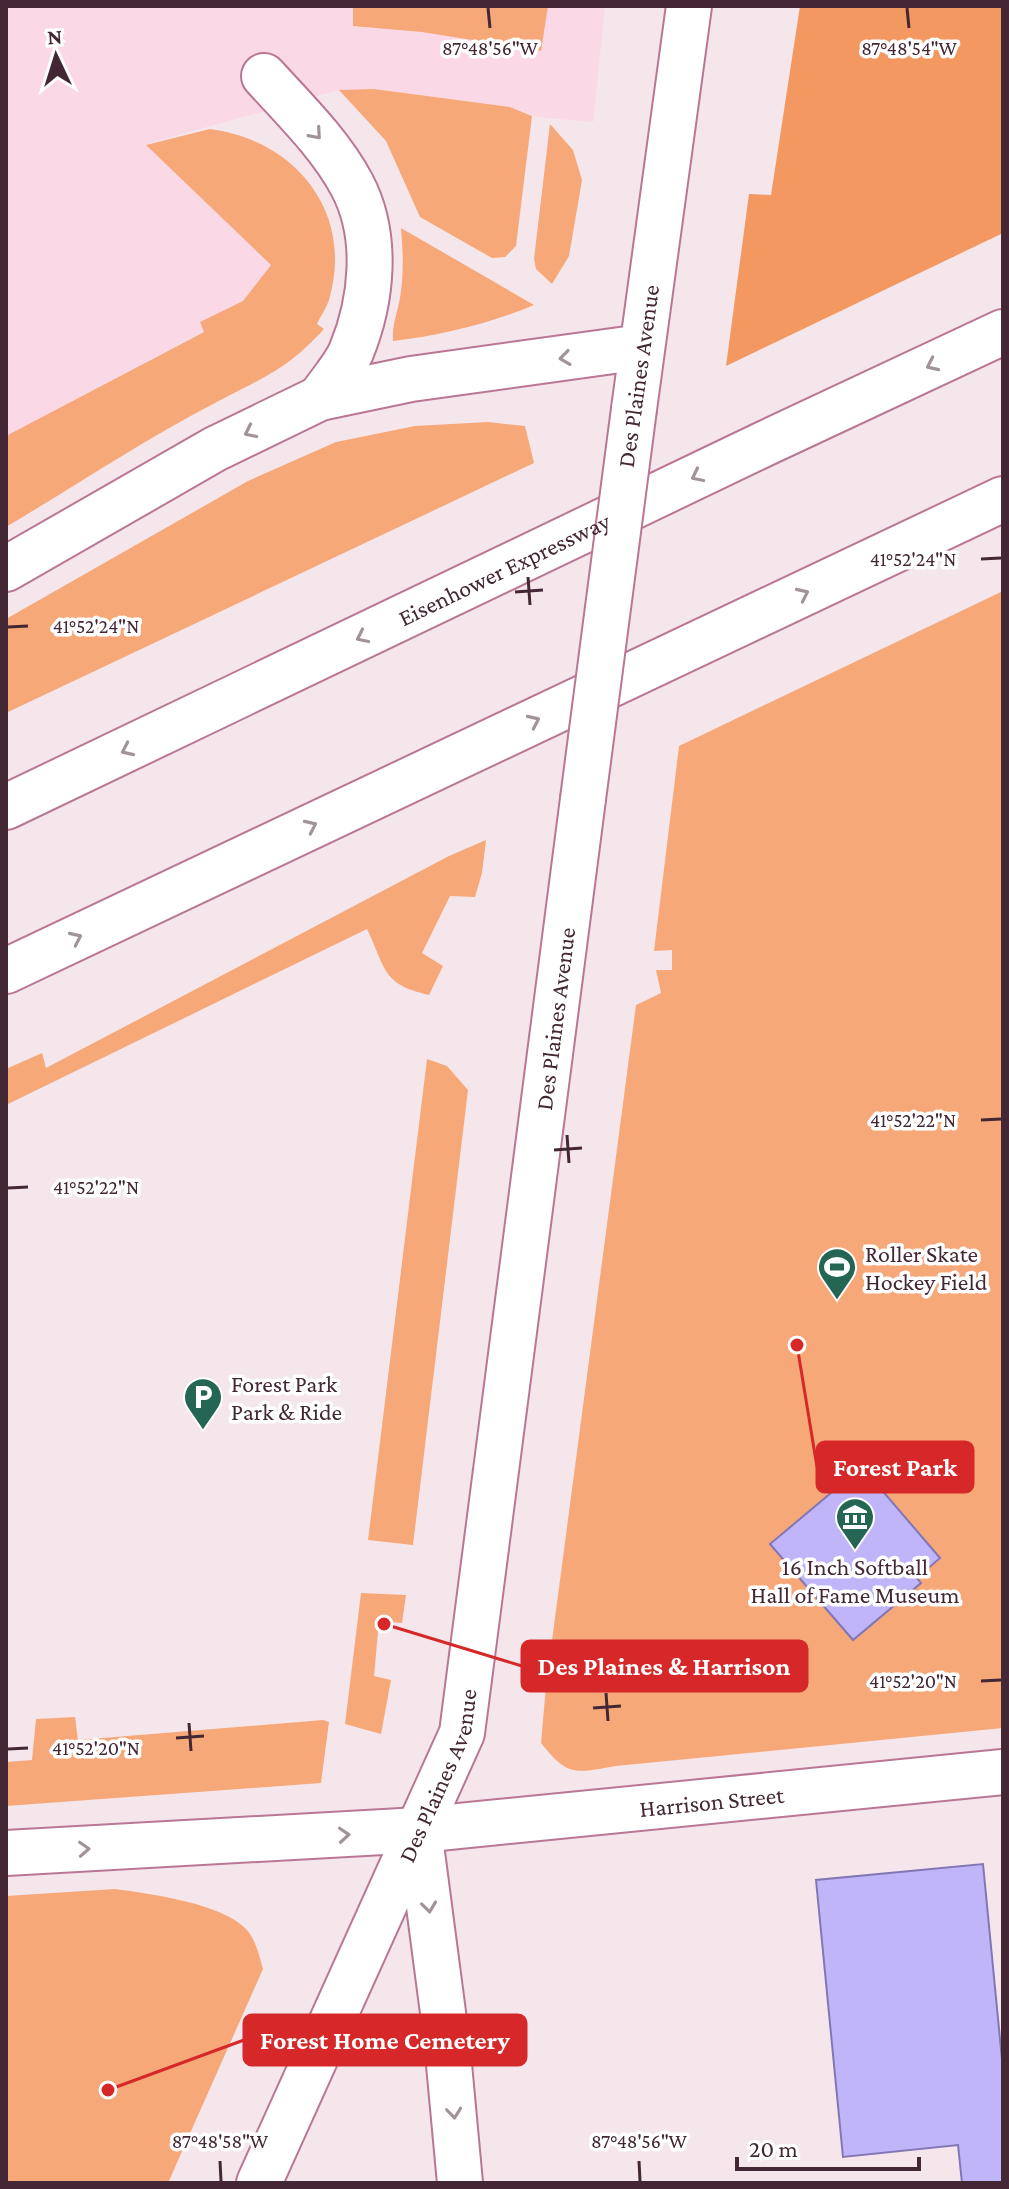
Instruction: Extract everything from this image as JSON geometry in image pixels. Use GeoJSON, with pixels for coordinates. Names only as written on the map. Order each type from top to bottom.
{"type":"FeatureCollection","features":[{"type":"Feature","properties":{"kind":"main road","name":"Des Plaines Avenue"},"geometry":{"type":"LineString","coordinates":[[259,2183],[462,1733],[689,6]]}},
{"type":"Feature","properties":{"kind":"main road"},"geometry":{"type":"LineString","coordinates":[[264,76],[323,141],[353,187],[367,228],[371,283],[351,353],[320,398]]}},
{"type":"Feature","properties":{"kind":"main road","name":"Eisenhower Expressway"},"geometry":{"type":"LineString","coordinates":[[6,807],[751,449],[1003,332]]}},
{"type":"Feature","properties":{"kind":"main road"},"geometry":{"type":"LineString","coordinates":[[6,569],[215,449],[320,398],[411,379],[642,347]]}},
{"type":"Feature","properties":{"kind":"main road"},"geometry":{"type":"LineString","coordinates":[[6,971],[1003,499]]}},
{"type":"Feature","properties":{"kind":"main road","name":"Harrison Street"},"geometry":{"type":"LineString","coordinates":[[6,1853],[419,1830],[1003,1772]]}},
{"type":"Feature","properties":{"kind":"main road"},"geometry":{"type":"LineString","coordinates":[[419,1830],[447,2043],[460,2183]]}},
{"type":"Feature","properties":{"kind":"shaded area"},"geometry":{"type":"Polygon","coordinates":[[[6,6],[605,6],[593,122],[538,117],[510,107],[374,89],[339,90],[147,144],[271,265],[243,301],[201,321],[204,331],[6,436],[6,6]]]}},
{"type":"Feature","properties":{"kind":"shaded area"},"geometry":{"type":"Polygon","coordinates":[[[353,6],[548,6],[541,51],[422,32],[353,26],[353,6]]]}},
{"type":"Feature","properties":{"kind":"shaded area"},"geometry":{"type":"Polygon","coordinates":[[[800,6],[1003,6],[1003,233],[726,366],[749,194],[771,195],[800,6]]]}},
{"type":"Feature","properties":{"kind":"shaded area"},"geometry":{"type":"Polygon","coordinates":[[[374,89],[510,107],[532,116],[516,246],[505,257],[492,258],[420,217],[386,141],[339,90],[374,89]]]}},
{"type":"Feature","properties":{"kind":"shaded area"},"geometry":{"type":"Polygon","coordinates":[[[550,124],[573,150],[582,180],[569,256],[552,284],[536,269],[534,259],[550,124]]]}},
{"type":"Feature","properties":{"kind":"shaded area"},"geometry":{"type":"Polygon","coordinates":[[[210,129],[240,136],[267,148],[291,164],[310,184],[324,208],[333,235],[335,265],[329,300],[317,324],[324,329],[297,355],[272,373],[160,433],[6,527],[6,436],[204,332],[200,322],[243,301],[271,265],[146,145],[210,129]]]}},
{"type":"Feature","properties":{"kind":"shaded area"},"geometry":{"type":"Polygon","coordinates":[[[401,228],[534,305],[465,328],[393,341],[402,280],[401,228]]]}},
{"type":"Feature","properties":{"kind":"shaded area"},"geometry":{"type":"Polygon","coordinates":[[[488,422],[525,426],[534,463],[6,713],[6,619],[248,481],[336,442],[415,426],[488,422]]]}},
{"type":"Feature","properties":{"kind":"shaded area"},"geometry":{"type":"Polygon","coordinates":[[[1003,591],[1003,1728],[573,1770],[558,1762],[541,1743],[546,1686],[636,1005],[661,993],[656,970],[672,970],[672,950],[654,951],[679,746],[1003,591]]]}},
{"type":"Feature","properties":{"kind":"shaded area"},"geometry":{"type":"Polygon","coordinates":[[[486,840],[475,897],[450,896],[422,953],[443,966],[429,995],[413,991],[393,980],[382,964],[367,929],[6,1105],[6,1069],[42,1053],[46,1068],[449,856],[486,840]]]}},
{"type":"Feature","properties":{"kind":"shaded area"},"geometry":{"type":"Polygon","coordinates":[[[427,1059],[447,1066],[468,1090],[413,1545],[368,1540],[427,1059]]]}},
{"type":"Feature","properties":{"kind":"shaded area"},"geometry":{"type":"Polygon","coordinates":[[[361,1593],[406,1595],[402,1623],[379,1621],[374,1676],[391,1680],[381,1734],[345,1724],[361,1593]]]}},
{"type":"Feature","properties":{"kind":"shaded area"},"geometry":{"type":"Polygon","coordinates":[[[75,1717],[78,1740],[323,1720],[329,1722],[321,1783],[6,1806],[6,1762],[32,1760],[36,1719],[75,1717]]]}},
{"type":"Feature","properties":{"kind":"shaded area"},"geometry":{"type":"Polygon","coordinates":[[[115,1889],[185,1901],[235,1920],[252,1938],[263,1969],[168,2183],[6,2183],[6,1896],[115,1889]]]}},
{"type":"Feature","properties":{"kind":"building","name":"16 Inch Softball Hall of Fame Museum"},"geometry":{"type":"Polygon","coordinates":[[[862,1467],[940,1558],[917,1578],[921,1583],[853,1640],[770,1544],[862,1467]]]}},
{"type":"Feature","properties":{"kind":"building"},"geometry":{"type":"Polygon","coordinates":[[[983,1864],[1003,2070],[1003,2183],[962,2183],[958,2145],[843,2157],[816,1880],[983,1864]]]}},
{"type":"Feature","properties":{"kind":"place","name":"Roller Skate Hockey Field"},"geometry":{"type":"Point","coordinates":[837,1301]}},
{"type":"Feature","properties":{"kind":"place","name":"Forest Park"},"geometry":{"type":"Point","coordinates":[797,1345]}},
{"type":"Feature","properties":{"kind":"place","name":"Forest Park Park & Ride"},"geometry":{"type":"Point","coordinates":[203,1431]}},
{"type":"Feature","properties":{"kind":"place","name":"16 Inch Softball Hall of Fame Museum"},"geometry":{"type":"Point","coordinates":[855,1551]}},
{"type":"Feature","properties":{"kind":"place","name":"Des Plaines & Harrison"},"geometry":{"type":"Point","coordinates":[384,1624]}},
{"type":"Feature","properties":{"kind":"place","name":"Forest Home Cemetery"},"geometry":{"type":"Point","coordinates":[108,2090]}}]}
